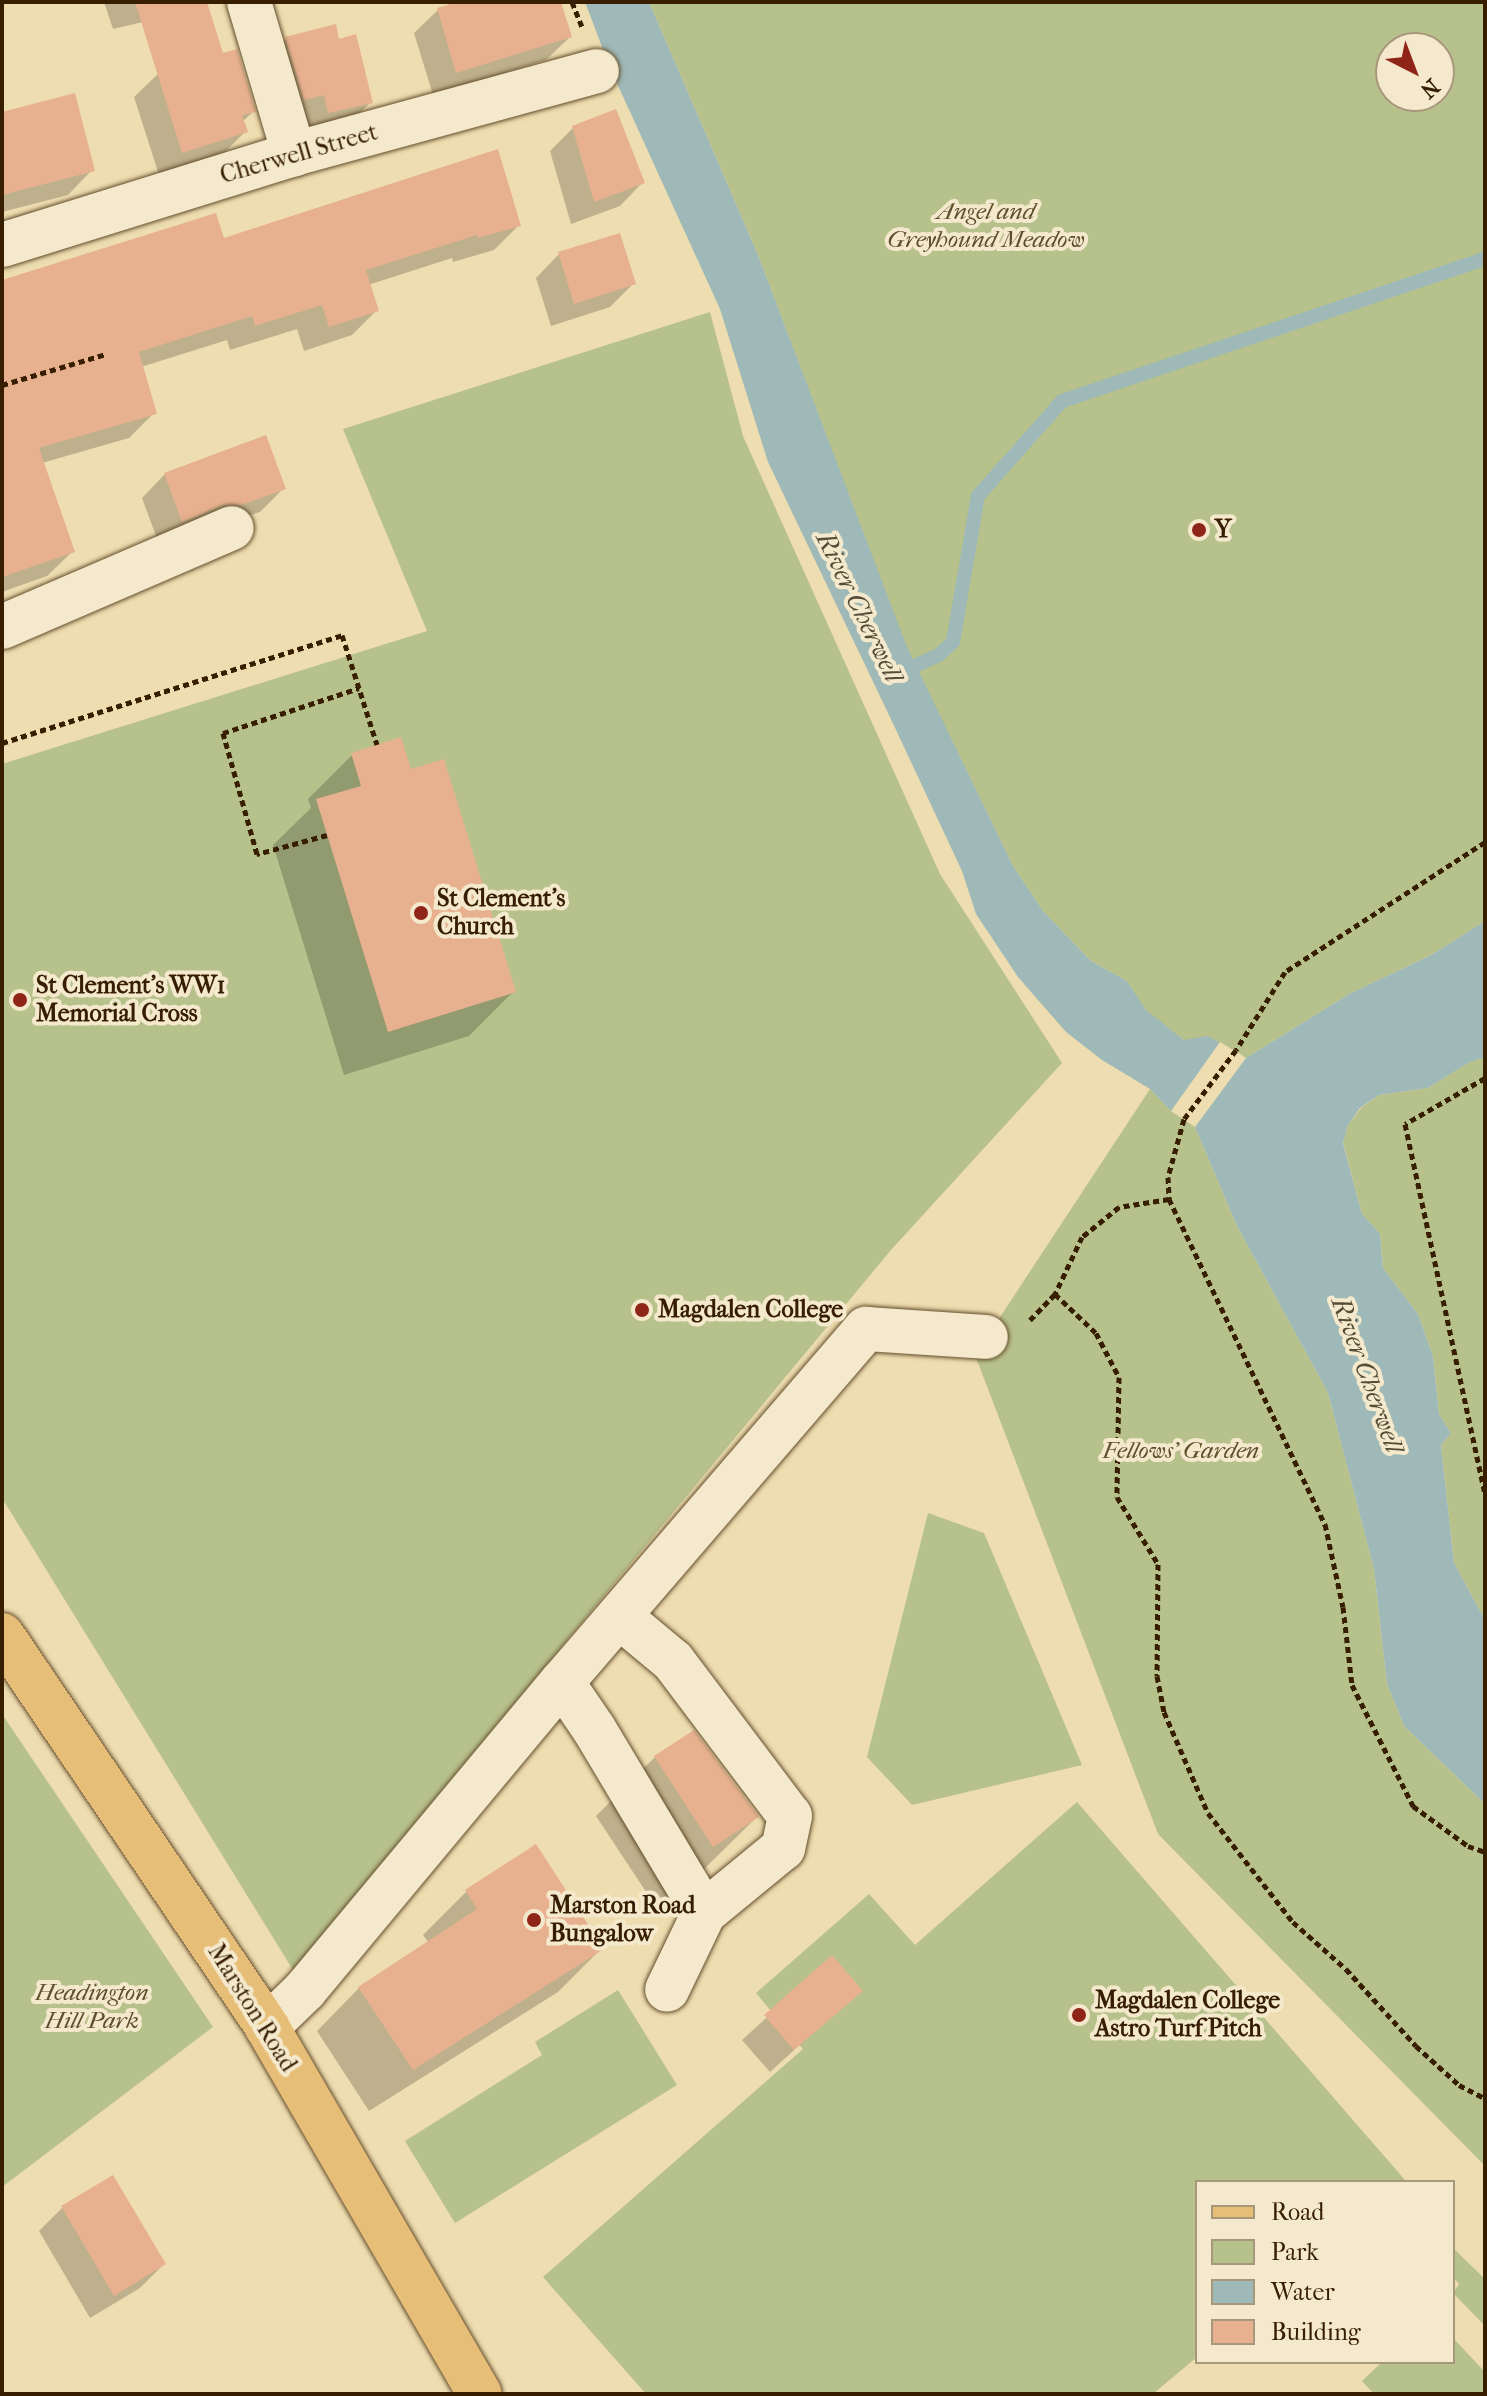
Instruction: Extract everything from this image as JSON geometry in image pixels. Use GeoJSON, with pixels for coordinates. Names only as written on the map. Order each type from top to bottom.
{"type":"FeatureCollection","features":[{"type":"Feature","properties":{"kind":"main road","name":"Marston Road"},"geometry":{"type":"LineString","coordinates":[[2,1635],[267,2027],[480,2394]]}},
{"type":"Feature","properties":{"kind":"street"},"geometry":{"type":"LineString","coordinates":[[249,2],[294,154]]}},
{"type":"Feature","properties":{"kind":"street","name":"Cherwell Street"},"geometry":{"type":"LineString","coordinates":[[2,245],[294,154],[597,71]]}},
{"type":"Feature","properties":{"kind":"street"},"geometry":{"type":"LineString","coordinates":[[2,627],[232,528]]}},
{"type":"Feature","properties":{"kind":"street"},"geometry":{"type":"LineString","coordinates":[[267,2027],[305,1990],[562,1682],[866,1329],[986,1337]]}},
{"type":"Feature","properties":{"kind":"street"},"geometry":{"type":"LineString","coordinates":[[619,1616],[673,1661],[790,1816],[783,1848],[704,1913],[667,1990]]}},
{"type":"Feature","properties":{"kind":"street"},"geometry":{"type":"LineString","coordinates":[[562,1682],[594,1729],[704,1913]]}},
{"type":"Feature","properties":{"kind":"path"},"geometry":{"type":"LineString","coordinates":[[2,385],[106,354]]}},
{"type":"Feature","properties":{"kind":"path"},"geometry":{"type":"LineString","coordinates":[[2,743],[342,635],[377,745]]}},
{"type":"Feature","properties":{"kind":"path"},"geometry":{"type":"LineString","coordinates":[[327,835],[257,854],[223,733],[359,688]]}},
{"type":"Feature","properties":{"kind":"path"},"geometry":{"type":"LineString","coordinates":[[1485,842],[1285,972],[1236,1050],[1184,1119],[1168,1177],[1169,1199],[1325,1524],[1343,1607],[1352,1685],[1413,1806],[1468,1846],[1485,1852]]}},
{"type":"Feature","properties":{"kind":"path"},"geometry":{"type":"LineString","coordinates":[[1485,1078],[1405,1124],[1485,1495]]}},
{"type":"Feature","properties":{"kind":"path"},"geometry":{"type":"LineString","coordinates":[[1169,1199],[1119,1207],[1082,1237],[1055,1294],[1096,1333],[1119,1377],[1117,1497],[1158,1564],[1157,1676],[1164,1712],[1208,1813],[1293,1922],[1346,1969],[1416,2046],[1459,2085],[1485,2098]]}},
{"type":"Feature","properties":{"kind":"green space","name":"Angel and Greyhound Meadow"},"geometry":{"type":"Polygon","coordinates":[[[649,2],[1485,2],[1485,921],[1431,955],[1349,994],[1246,1058],[1235,1050],[1184,1040],[1146,1011],[1127,981],[1091,961],[1043,911],[1013,866],[906,647],[758,255],[649,2]]]}},
{"type":"Feature","properties":{"kind":"green space"},"geometry":{"type":"Polygon","coordinates":[[[710,312],[743,436],[940,874],[1062,1063],[891,1250],[293,1970],[2,1498],[2,764],[427,631],[343,429],[710,312]]]}},
{"type":"Feature","properties":{"kind":"green space"},"geometry":{"type":"Polygon","coordinates":[[[1485,1057],[1485,1620],[1454,1563],[1441,1445],[1451,1433],[1439,1414],[1433,1356],[1418,1314],[1383,1268],[1380,1234],[1362,1214],[1343,1142],[1348,1125],[1361,1108],[1379,1095],[1428,1088],[1468,1063],[1485,1057]]]}},
{"type":"Feature","properties":{"kind":"green space","name":"Fellows' Garden"},"geometry":{"type":"Polygon","coordinates":[[[1150,1089],[1171,1111],[1195,1127],[1237,1226],[1328,1393],[1374,1569],[1387,1684],[1404,1726],[1485,1804],[1485,2166],[1158,1834],[975,1355],[1150,1089]]]}},
{"type":"Feature","properties":{"kind":"green space"},"geometry":{"type":"Polygon","coordinates":[[[928,1513],[984,1533],[1082,1765],[912,1805],[867,1757],[928,1513]]]}},
{"type":"Feature","properties":{"kind":"green space","name":"Headington Hill Park"},"geometry":{"type":"Polygon","coordinates":[[[2,1714],[213,2027],[2,2187],[2,1714]]]}},
{"type":"Feature","properties":{"kind":"green space","name":"Magdalen College Astro Turf Pitch"},"geometry":{"type":"Polygon","coordinates":[[[1077,1802],[1405,2180],[1195,2180],[1195,2359],[1153,2394],[646,2394],[543,2277],[803,2049],[756,1993],[869,1894],[915,1945],[1077,1802]]]}},
{"type":"Feature","properties":{"kind":"green space"},"geometry":{"type":"Polygon","coordinates":[[[618,1990],[677,2085],[455,2223],[405,2141],[542,2055],[535,2042],[618,1990]]]}},
{"type":"Feature","properties":{"kind":"green space"},"geometry":{"type":"Polygon","coordinates":[[[1455,2250],[1485,2279],[1485,2326],[1455,2295],[1459,2284],[1455,2279],[1455,2250]]]}},
{"type":"Feature","properties":{"kind":"green space"},"geometry":{"type":"Polygon","coordinates":[[[1455,2340],[1485,2372],[1485,2394],[1374,2394],[1362,2381],[1380,2364],[1455,2364],[1455,2340]]]}},
{"type":"Feature","properties":{"kind":"water","name":"River Cherwell"},"geometry":{"type":"Polygon","coordinates":[[[585,2],[649,2],[758,255],[907,647],[1013,866],[1043,911],[1091,961],[1127,981],[1146,1010],[1184,1040],[1208,1036],[1246,1058],[1349,994],[1431,955],[1485,921],[1485,1057],[1468,1063],[1428,1088],[1379,1095],[1360,1108],[1348,1125],[1343,1143],[1362,1214],[1380,1234],[1383,1268],[1418,1314],[1433,1356],[1439,1414],[1451,1433],[1441,1445],[1454,1563],[1485,1620],[1485,1804],[1404,1726],[1387,1684],[1374,1569],[1328,1393],[1237,1226],[1195,1127],[1171,1111],[1150,1089],[1102,1060],[1066,1032],[1018,977],[976,914],[962,871],[768,462],[720,309],[610,68],[585,2]]]}},
{"type":"Feature","properties":{"kind":"pier"},"geometry":{"type":"Polygon","coordinates":[[[1220,1042],[1246,1058],[1195,1127],[1171,1111],[1220,1042]]]}},
{"type":"Feature","properties":{"kind":"building"},"geometry":{"type":"Polygon","coordinates":[[[135,2],[207,2],[223,53],[237,49],[256,112],[242,115],[248,132],[182,153],[135,2]]]}},
{"type":"Feature","properties":{"kind":"building"},"geometry":{"type":"Polygon","coordinates":[[[457,2],[561,2],[572,37],[456,73],[437,8],[457,2]]]}},
{"type":"Feature","properties":{"kind":"building"},"geometry":{"type":"Polygon","coordinates":[[[336,24],[339,39],[356,34],[373,103],[328,113],[324,95],[304,100],[285,37],[336,24]]]}},
{"type":"Feature","properties":{"kind":"building"},"geometry":{"type":"Polygon","coordinates":[[[75,93],[95,171],[2,195],[2,112],[75,93]]]}},
{"type":"Feature","properties":{"kind":"building"},"geometry":{"type":"Polygon","coordinates":[[[616,109],[645,183],[594,202],[572,126],[616,109]]]}},
{"type":"Feature","properties":{"kind":"building"},"geometry":{"type":"Polygon","coordinates":[[[498,149],[521,226],[478,238],[477,235],[366,270],[379,311],[329,327],[322,305],[255,326],[252,316],[139,352],[157,414],[39,448],[75,552],[2,577],[2,280],[216,213],[224,238],[498,149]]]}},
{"type":"Feature","properties":{"kind":"building"},"geometry":{"type":"Polygon","coordinates":[[[620,233],[636,284],[574,304],[558,252],[620,233]]]}},
{"type":"Feature","properties":{"kind":"building"},"geometry":{"type":"Polygon","coordinates":[[[266,435],[286,489],[241,505],[222,505],[182,522],[164,473],[266,435]]]}},
{"type":"Feature","properties":{"kind":"building","name":"St Clement's Church"},"geometry":{"type":"Polygon","coordinates":[[[401,737],[411,769],[444,759],[516,992],[388,1032],[316,799],[361,786],[351,753],[401,737]]]}},
{"type":"Feature","properties":{"kind":"building","name":"Marston Road Bungalow"},"geometry":{"type":"Polygon","coordinates":[[[694,1730],[759,1817],[713,1847],[654,1756],[694,1730]]]}},
{"type":"Feature","properties":{"kind":"building"},"geometry":{"type":"Polygon","coordinates":[[[536,1844],[604,1949],[413,2070],[358,1987],[477,1909],[465,1890],[536,1844]]]}},
{"type":"Feature","properties":{"kind":"building"},"geometry":{"type":"Polygon","coordinates":[[[832,1955],[863,1991],[794,2050],[764,2015],[832,1955]]]}},
{"type":"Feature","properties":{"kind":"building"},"geometry":{"type":"Polygon","coordinates":[[[113,2175],[166,2264],[114,2296],[61,2206],[113,2175]]]}},
{"type":"Feature","properties":{"kind":"waterway","name":"River Cherwell"},"geometry":{"type":"LineString","coordinates":[[899,673],[939,655],[953,642],[978,496],[1062,401],[1485,259]]}},
{"type":"Feature","properties":{"kind":"place","name":"Y"},"geometry":{"type":"Point","coordinates":[1199,530]}},
{"type":"Feature","properties":{"kind":"place","name":"St Clement's Church"},"geometry":{"type":"Point","coordinates":[421,913]}},
{"type":"Feature","properties":{"kind":"place","name":"St Clement's WW1 Memorial Cross"},"geometry":{"type":"Point","coordinates":[20,1000]}},
{"type":"Feature","properties":{"kind":"place","name":"Magdalen College"},"geometry":{"type":"Point","coordinates":[642,1310]}},
{"type":"Feature","properties":{"kind":"place","name":"Marston Road Bungalow"},"geometry":{"type":"Point","coordinates":[534,1920]}},
{"type":"Feature","properties":{"kind":"place","name":"Magdalen College Astro Turf Pitch"},"geometry":{"type":"Point","coordinates":[1079,2015]}}]}
